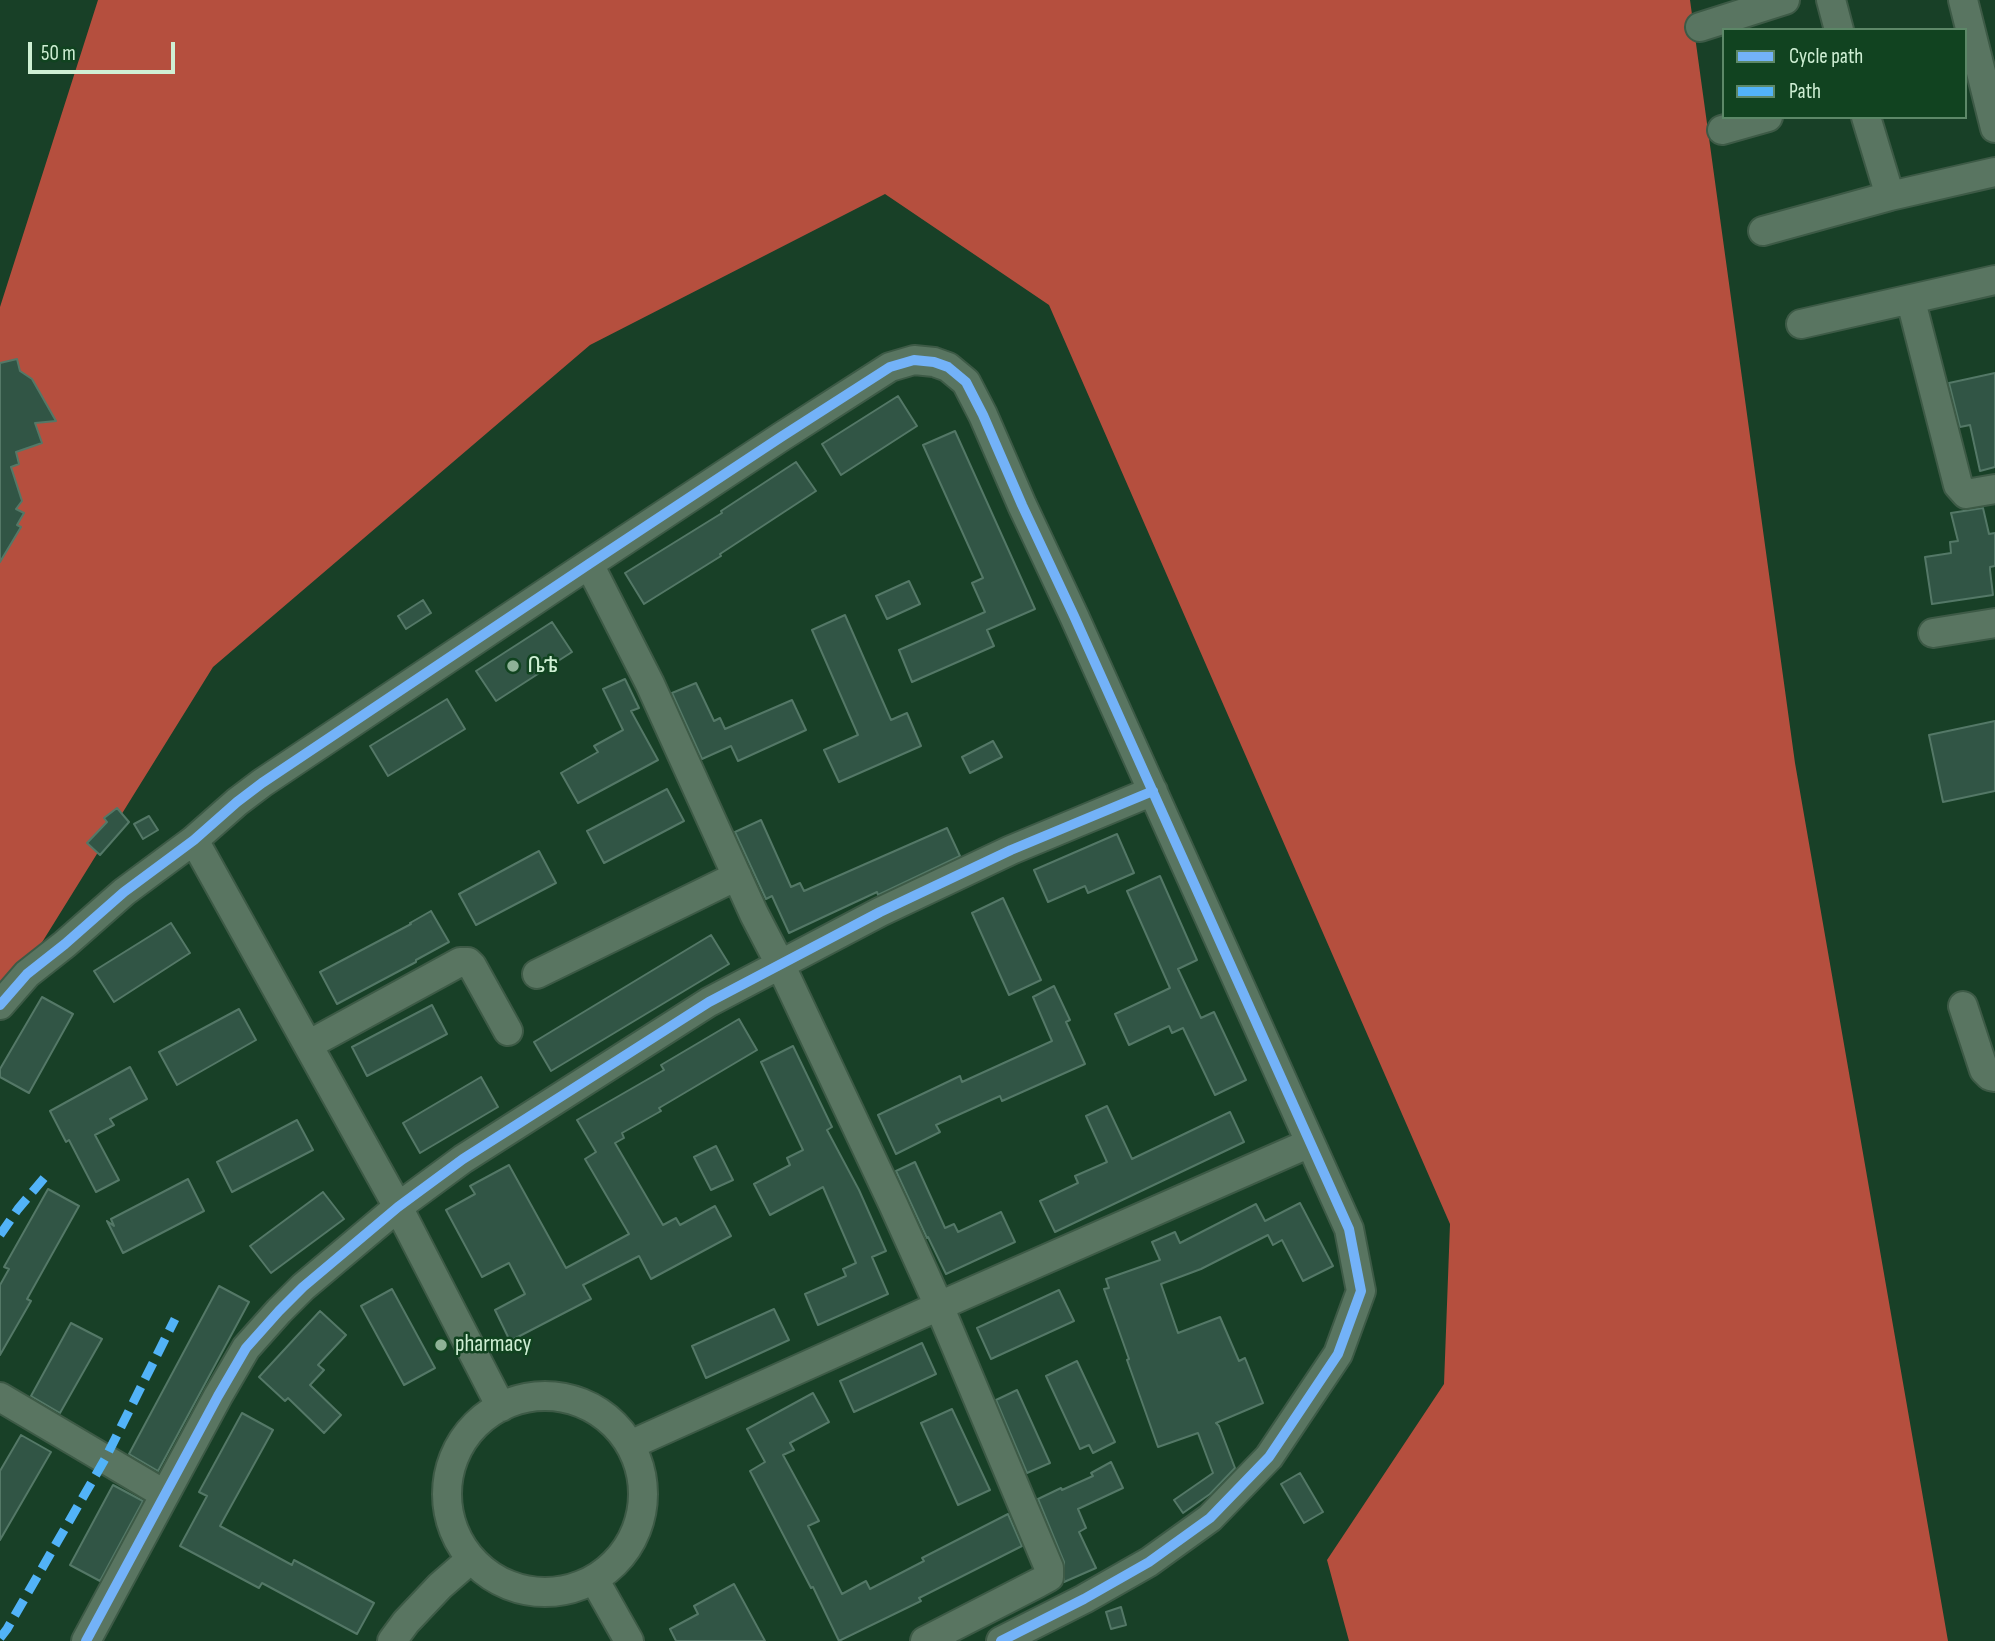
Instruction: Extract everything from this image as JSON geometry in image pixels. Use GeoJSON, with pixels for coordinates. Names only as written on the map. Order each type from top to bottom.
{"type":"FeatureCollection","features":[{"type":"Feature","properties":{"kind":"street"},"geometry":{"type":"LineString","coordinates":[[1700,27],[1785,0]]}},
{"type":"Feature","properties":{"kind":"street"},"geometry":{"type":"LineString","coordinates":[[1831,0],[1838,28]]}},
{"type":"Feature","properties":{"kind":"street"},"geometry":{"type":"LineString","coordinates":[[1963,0],[1987,64],[1995,128]]}},
{"type":"Feature","properties":{"kind":"street"},"geometry":{"type":"LineString","coordinates":[[1722,130],[1761,119]]}},
{"type":"Feature","properties":{"kind":"street"},"geometry":{"type":"LineString","coordinates":[[1867,119],[1890,196]]}},
{"type":"Feature","properties":{"kind":"street"},"geometry":{"type":"LineString","coordinates":[[1763,231],[1890,196],[1995,172]]}},
{"type":"Feature","properties":{"kind":"street"},"geometry":{"type":"LineString","coordinates":[[1801,324],[1995,280]]}},
{"type":"Feature","properties":{"kind":"street"},"geometry":{"type":"LineString","coordinates":[[1911,301],[1958,485],[1966,494],[1995,489]]}},
{"type":"Feature","properties":{"kind":"street"},"geometry":{"type":"LineString","coordinates":[[0,1004],[27,974],[124,892],[194,840],[261,783],[890,367],[914,360],[948,367],[966,382],[983,415],[1349,1229],[1361,1291],[1338,1354],[1269,1457],[1210,1518],[1149,1562],[1001,1641]]}},
{"type":"Feature","properties":{"kind":"street"},"geometry":{"type":"LineString","coordinates":[[589,564],[650,684],[737,876],[893,1204],[939,1306],[1049,1568],[1049,1577],[925,1641]]}},
{"type":"Feature","properties":{"kind":"street"},"geometry":{"type":"LineString","coordinates":[[1933,633],[1995,623]]}},
{"type":"Feature","properties":{"kind":"street"},"geometry":{"type":"LineString","coordinates":[[86,1641],[246,1348],[303,1287],[398,1207],[463,1159],[709,1002],[880,912],[1012,850],[1153,791]]}},
{"type":"Feature","properties":{"kind":"street"},"geometry":{"type":"LineString","coordinates":[[194,840],[398,1207],[501,1406]]}},
{"type":"Feature","properties":{"kind":"street"},"geometry":{"type":"LineString","coordinates":[[537,974],[737,876]]}},
{"type":"Feature","properties":{"kind":"street"},"geometry":{"type":"LineString","coordinates":[[308,1045],[460,962],[468,962],[472,966],[508,1031]]}},
{"type":"Feature","properties":{"kind":"street"},"geometry":{"type":"LineString","coordinates":[[1963,1006],[1984,1070],[1995,1077]]}},
{"type":"Feature","properties":{"kind":"street"},"geometry":{"type":"LineString","coordinates":[[630,1446],[939,1306],[1310,1143]]}},
{"type":"Feature","properties":{"kind":"street"},"geometry":{"type":"LineString","coordinates":[[537,1396],[571,1399],[603,1414],[626,1436],[630,1446],[643,1478],[640,1523],[627,1550],[603,1574],[582,1586],[548,1593],[531,1592],[498,1582],[476,1565],[459,1544],[448,1516],[448,1474],[470,1430],[501,1406],[537,1396]]}},
{"type":"Feature","properties":{"kind":"street"},"geometry":{"type":"LineString","coordinates":[[0,1397],[164,1494]]}},
{"type":"Feature","properties":{"kind":"street"},"geometry":{"type":"LineString","coordinates":[[392,1641],[440,1586],[471,1559]]}},
{"type":"Feature","properties":{"kind":"street"},"geometry":{"type":"LineString","coordinates":[[594,1578],[629,1641]]}},
{"type":"Feature","properties":{"kind":"shaded area"},"geometry":{"type":"Polygon","coordinates":[[[98,0],[1690,0],[1795,763],[1948,1641],[1349,1641],[1327,1560],[1444,1384],[1450,1224],[1049,305],[885,194],[590,345],[213,667],[0,1010],[0,307],[98,0]]]}},
{"type":"Feature","properties":{"kind":"building"},"geometry":{"type":"Polygon","coordinates":[[[17,359],[20,371],[32,379],[56,421],[35,423],[42,443],[16,452],[19,464],[11,467],[22,501],[16,509],[24,513],[17,525],[21,527],[0,562],[0,363],[17,359]]]}},
{"type":"Feature","properties":{"kind":"building"},"geometry":{"type":"Polygon","coordinates":[[[1995,373],[1995,467],[1980,471],[1970,425],[1960,427],[1949,383],[1995,373]]]}},
{"type":"Feature","properties":{"kind":"building"},"geometry":{"type":"Polygon","coordinates":[[[898,396],[917,426],[841,475],[822,444],[898,396]]]}},
{"type":"Feature","properties":{"kind":"building"},"geometry":{"type":"Polygon","coordinates":[[[955,431],[1035,609],[987,630],[994,646],[912,682],[899,650],[985,612],[972,583],[983,578],[923,445],[955,431]]]}},
{"type":"Feature","properties":{"kind":"building"},"geometry":{"type":"Polygon","coordinates":[[[796,462],[816,491],[720,554],[721,556],[644,604],[625,573],[722,513],[721,511],[796,462]]]}},
{"type":"Feature","properties":{"kind":"building"},"geometry":{"type":"Polygon","coordinates":[[[1983,508],[1989,534],[1995,533],[1995,566],[1990,567],[1993,595],[1932,604],[1925,557],[1951,553],[1950,542],[1958,541],[1951,513],[1983,508]]]}},
{"type":"Feature","properties":{"kind":"building"},"geometry":{"type":"Polygon","coordinates":[[[909,581],[920,604],[887,619],[876,596],[909,581]]]}},
{"type":"Feature","properties":{"kind":"building"},"geometry":{"type":"Polygon","coordinates":[[[423,600],[431,613],[406,629],[398,616],[423,600]]]}},
{"type":"Feature","properties":{"kind":"building"},"geometry":{"type":"Polygon","coordinates":[[[845,615],[891,720],[907,713],[921,746],[839,782],[824,750],[858,735],[812,630],[845,615]]]}},
{"type":"Feature","properties":{"kind":"building","name":"ቤቴ"},"geometry":{"type":"Polygon","coordinates":[[[552,622],[572,652],[496,701],[476,671],[552,622]]]}},
{"type":"Feature","properties":{"kind":"building"},"geometry":{"type":"Polygon","coordinates":[[[625,679],[639,708],[631,711],[658,760],[578,803],[561,773],[598,752],[594,746],[623,730],[603,689],[625,679]]]}},
{"type":"Feature","properties":{"kind":"building"},"geometry":{"type":"Polygon","coordinates":[[[696,683],[714,721],[720,718],[725,729],[792,700],[806,730],[738,761],[731,746],[702,759],[672,693],[696,683]]]}},
{"type":"Feature","properties":{"kind":"building"},"geometry":{"type":"Polygon","coordinates":[[[447,699],[465,729],[388,776],[370,746],[447,699]]]}},
{"type":"Feature","properties":{"kind":"building"},"geometry":{"type":"Polygon","coordinates":[[[1995,721],[1995,791],[1943,802],[1929,735],[1995,721]]]}},
{"type":"Feature","properties":{"kind":"building"},"geometry":{"type":"Polygon","coordinates":[[[993,741],[1002,757],[970,773],[962,757],[993,741]]]}},
{"type":"Feature","properties":{"kind":"building"},"geometry":{"type":"Polygon","coordinates":[[[667,789],[684,821],[604,863],[587,831],[667,789]]]}},
{"type":"Feature","properties":{"kind":"building"},"geometry":{"type":"Polygon","coordinates":[[[117,808],[129,822],[100,855],[87,843],[107,822],[104,818],[117,808]]]}},
{"type":"Feature","properties":{"kind":"building"},"geometry":{"type":"Polygon","coordinates":[[[149,816],[158,830],[143,839],[134,824],[149,816]]]}},
{"type":"Feature","properties":{"kind":"building"},"geometry":{"type":"Polygon","coordinates":[[[761,820],[791,887],[800,883],[804,891],[947,828],[960,856],[789,933],[772,896],[766,899],[735,832],[761,820]]]}},
{"type":"Feature","properties":{"kind":"building"},"geometry":{"type":"Polygon","coordinates":[[[1117,834],[1134,873],[1088,893],[1085,886],[1048,902],[1034,870],[1117,834]]]}},
{"type":"Feature","properties":{"kind":"building"},"geometry":{"type":"Polygon","coordinates":[[[539,851],[556,883],[476,925],[459,894],[539,851]]]}},
{"type":"Feature","properties":{"kind":"building"},"geometry":{"type":"Polygon","coordinates":[[[1160,876],[1197,960],[1178,969],[1201,1018],[1214,1012],[1246,1080],[1215,1095],[1183,1028],[1172,1033],[1169,1026],[1129,1045],[1115,1014],[1170,988],[1127,891],[1160,876]]]}},
{"type":"Feature","properties":{"kind":"building"},"geometry":{"type":"Polygon","coordinates":[[[1003,898],[1041,980],[1009,995],[972,913],[1003,898]]]}},
{"type":"Feature","properties":{"kind":"building"},"geometry":{"type":"Polygon","coordinates":[[[431,911],[449,942],[337,1004],[320,972],[431,911]]]}},
{"type":"Feature","properties":{"kind":"building"},"geometry":{"type":"Polygon","coordinates":[[[171,923],[190,953],[114,1002],[94,971],[171,923]]]}},
{"type":"Feature","properties":{"kind":"building"},"geometry":{"type":"Polygon","coordinates":[[[711,935],[729,964],[551,1071],[534,1042],[711,935]]]}},
{"type":"Feature","properties":{"kind":"building"},"geometry":{"type":"Polygon","coordinates":[[[1054,986],[1070,1020],[1066,1022],[1085,1064],[1002,1101],[1000,1096],[936,1125],[940,1132],[896,1154],[878,1115],[960,1076],[962,1082],[1052,1041],[1033,997],[1054,986]]]}},
{"type":"Feature","properties":{"kind":"building"},"geometry":{"type":"Polygon","coordinates":[[[42,997],[73,1014],[29,1093],[0,1077],[0,1069],[42,997]]]}},
{"type":"Feature","properties":{"kind":"building"},"geometry":{"type":"Polygon","coordinates":[[[432,1005],[447,1034],[367,1076],[352,1047],[432,1005]]]}},
{"type":"Feature","properties":{"kind":"building"},"geometry":{"type":"Polygon","coordinates":[[[239,1009],[256,1040],[177,1085],[159,1052],[239,1009]]]}},
{"type":"Feature","properties":{"kind":"building"},"geometry":{"type":"Polygon","coordinates":[[[739,1019],[757,1050],[659,1108],[661,1111],[622,1133],[624,1138],[615,1143],[663,1225],[676,1218],[680,1225],[715,1206],[731,1236],[651,1279],[639,1256],[583,1285],[591,1299],[510,1341],[495,1310],[525,1294],[509,1263],[482,1277],[446,1210],[475,1194],[470,1186],[509,1165],[566,1268],[629,1234],[585,1159],[596,1152],[577,1120],[664,1070],[661,1065],[739,1019]]]}},
{"type":"Feature","properties":{"kind":"building"},"geometry":{"type":"Polygon","coordinates":[[[793,1046],[832,1127],[827,1130],[859,1190],[886,1251],[872,1257],[888,1294],[818,1325],[805,1294],[846,1276],[843,1269],[856,1263],[823,1187],[770,1215],[754,1184],[790,1165],[787,1158],[803,1150],[761,1062],[793,1046]]]}},
{"type":"Feature","properties":{"kind":"building"},"geometry":{"type":"Polygon","coordinates":[[[130,1067],[147,1099],[110,1119],[114,1125],[95,1135],[119,1180],[96,1192],[69,1140],[66,1142],[50,1111],[130,1067]]]}},
{"type":"Feature","properties":{"kind":"building"},"geometry":{"type":"Polygon","coordinates":[[[481,1077],[498,1107],[420,1153],[403,1123],[481,1077]]]}},
{"type":"Feature","properties":{"kind":"building"},"geometry":{"type":"Polygon","coordinates":[[[1107,1106],[1132,1159],[1230,1112],[1244,1142],[1055,1232],[1040,1201],[1078,1183],[1075,1176],[1107,1162],[1086,1116],[1107,1106]]]}},
{"type":"Feature","properties":{"kind":"building"},"geometry":{"type":"Polygon","coordinates":[[[297,1120],[313,1150],[232,1192],[217,1162],[297,1120]]]}},
{"type":"Feature","properties":{"kind":"building"},"geometry":{"type":"Polygon","coordinates":[[[716,1146],[733,1180],[711,1190],[694,1157],[716,1146]]]}},
{"type":"Feature","properties":{"kind":"building"},"geometry":{"type":"Polygon","coordinates":[[[915,1162],[945,1228],[954,1224],[958,1232],[1001,1212],[1015,1242],[946,1274],[896,1171],[915,1162]]]}},
{"type":"Feature","properties":{"kind":"building"},"geometry":{"type":"Polygon","coordinates":[[[188,1179],[204,1211],[123,1253],[107,1221],[114,1226],[111,1219],[188,1179]]]}},
{"type":"Feature","properties":{"kind":"building"},"geometry":{"type":"Polygon","coordinates":[[[48,1189],[79,1206],[27,1299],[31,1301],[0,1355],[0,1285],[9,1269],[4,1267],[48,1189]]]}},
{"type":"Feature","properties":{"kind":"building"},"geometry":{"type":"Polygon","coordinates":[[[323,1192],[344,1219],[271,1273],[250,1246],[323,1192]]]}},
{"type":"Feature","properties":{"kind":"building"},"geometry":{"type":"Polygon","coordinates":[[[1300,1203],[1333,1266],[1303,1281],[1282,1240],[1273,1245],[1268,1235],[1201,1269],[1161,1284],[1178,1333],[1220,1317],[1239,1361],[1245,1358],[1263,1403],[1216,1423],[1235,1468],[1210,1494],[1183,1513],[1174,1500],[1213,1473],[1198,1433],[1158,1447],[1104,1289],[1109,1288],[1106,1279],[1160,1260],[1152,1242],[1175,1232],[1180,1243],[1256,1204],[1265,1221],[1300,1203]]]}},
{"type":"Feature","properties":{"kind":"building"},"geometry":{"type":"Polygon","coordinates":[[[219,1286],[249,1302],[158,1471],[129,1454],[219,1286]]]}},
{"type":"Feature","properties":{"kind":"building"},"geometry":{"type":"Polygon","coordinates":[[[392,1289],[435,1368],[404,1385],[361,1306],[392,1289]]]}},
{"type":"Feature","properties":{"kind":"building"},"geometry":{"type":"Polygon","coordinates":[[[1059,1290],[1074,1321],[991,1359],[977,1328],[1059,1290]]]}},
{"type":"Feature","properties":{"kind":"building"},"geometry":{"type":"Polygon","coordinates":[[[774,1309],[789,1340],[706,1378],[692,1346],[774,1309]]]}},
{"type":"Feature","properties":{"kind":"building"},"geometry":{"type":"Polygon","coordinates":[[[320,1311],[346,1335],[318,1365],[324,1370],[310,1385],[341,1415],[324,1433],[288,1398],[285,1401],[259,1377],[320,1311]]]}},
{"type":"Feature","properties":{"kind":"building"},"geometry":{"type":"Polygon","coordinates":[[[71,1323],[102,1339],[60,1413],[31,1396],[71,1323]]]}},
{"type":"Feature","properties":{"kind":"building"},"geometry":{"type":"Polygon","coordinates":[[[922,1343],[936,1374],[854,1412],[840,1381],[922,1343]]]}},
{"type":"Feature","properties":{"kind":"building"},"geometry":{"type":"Polygon","coordinates":[[[1077,1361],[1115,1442],[1093,1453],[1089,1445],[1080,1449],[1046,1376],[1077,1361]]]}},
{"type":"Feature","properties":{"kind":"building"},"geometry":{"type":"Polygon","coordinates":[[[1017,1390],[1050,1463],[1027,1473],[996,1400],[1017,1390]]]}},
{"type":"Feature","properties":{"kind":"building"},"geometry":{"type":"Polygon","coordinates":[[[813,1393],[829,1422],[790,1443],[794,1450],[783,1455],[819,1521],[808,1526],[842,1594],[866,1581],[870,1589],[924,1561],[922,1558],[1008,1514],[1022,1546],[919,1598],[921,1601],[839,1641],[750,1471],[765,1462],[747,1429],[813,1393]]]}},
{"type":"Feature","properties":{"kind":"building"},"geometry":{"type":"Polygon","coordinates":[[[952,1409],[990,1490],[958,1505],[921,1423],[952,1409]]]}},
{"type":"Feature","properties":{"kind":"building"},"geometry":{"type":"Polygon","coordinates":[[[242,1413],[273,1430],[220,1526],[292,1565],[294,1560],[374,1603],[357,1634],[262,1583],[259,1588],[180,1546],[207,1496],[199,1492],[242,1413]]]}},
{"type":"Feature","properties":{"kind":"building"},"geometry":{"type":"Polygon","coordinates":[[[21,1435],[51,1452],[0,1540],[0,1471],[21,1435]]]}},
{"type":"Feature","properties":{"kind":"building"},"geometry":{"type":"Polygon","coordinates":[[[1111,1462],[1123,1488],[1078,1509],[1086,1528],[1079,1532],[1096,1568],[1064,1582],[1064,1562],[1038,1499],[1093,1476],[1091,1473],[1111,1462]]]}},
{"type":"Feature","properties":{"kind":"building"},"geometry":{"type":"Polygon","coordinates":[[[1300,1473],[1323,1512],[1304,1523],[1281,1484],[1300,1473]]]}},
{"type":"Feature","properties":{"kind":"building"},"geometry":{"type":"Polygon","coordinates":[[[113,1485],[143,1501],[100,1581],[70,1565],[113,1485]]]}},
{"type":"Feature","properties":{"kind":"building"},"geometry":{"type":"Polygon","coordinates":[[[734,1584],[765,1641],[676,1641],[670,1629],[698,1614],[694,1606],[734,1584]]]}},
{"type":"Feature","properties":{"kind":"building"},"geometry":{"type":"Polygon","coordinates":[[[1121,1607],[1126,1625],[1111,1629],[1106,1612],[1121,1607]]]}},
{"type":"Feature","properties":{"kind":"marked path"},"geometry":{"type":"LineString","coordinates":[[0,1235],[45,1177]]}},
{"type":"Feature","properties":{"kind":"marked path"},"geometry":{"type":"LineString","coordinates":[[0,1638],[105,1459],[175,1319]]}},
{"type":"Feature","properties":{"kind":"cycle path"},"geometry":{"type":"LineString","coordinates":[[0,1005],[27,974],[124,892],[194,840],[262,783],[890,367],[914,360],[948,367],[966,382],[983,415],[1349,1229],[1361,1291],[1338,1354],[1269,1457],[1210,1518],[1149,1562],[1001,1641]]}},
{"type":"Feature","properties":{"kind":"cycle path"},"geometry":{"type":"LineString","coordinates":[[86,1641],[246,1348],[303,1287],[398,1207],[463,1159],[709,1002],[880,912],[1011,850],[1153,791]]}},
{"type":"Feature","properties":{"kind":"place","name":"ቤቴ"},"geometry":{"type":"Point","coordinates":[513,666]}},
{"type":"Feature","properties":{"kind":"place","name":"pharmacy"},"geometry":{"type":"Point","coordinates":[441,1345]}}]}
